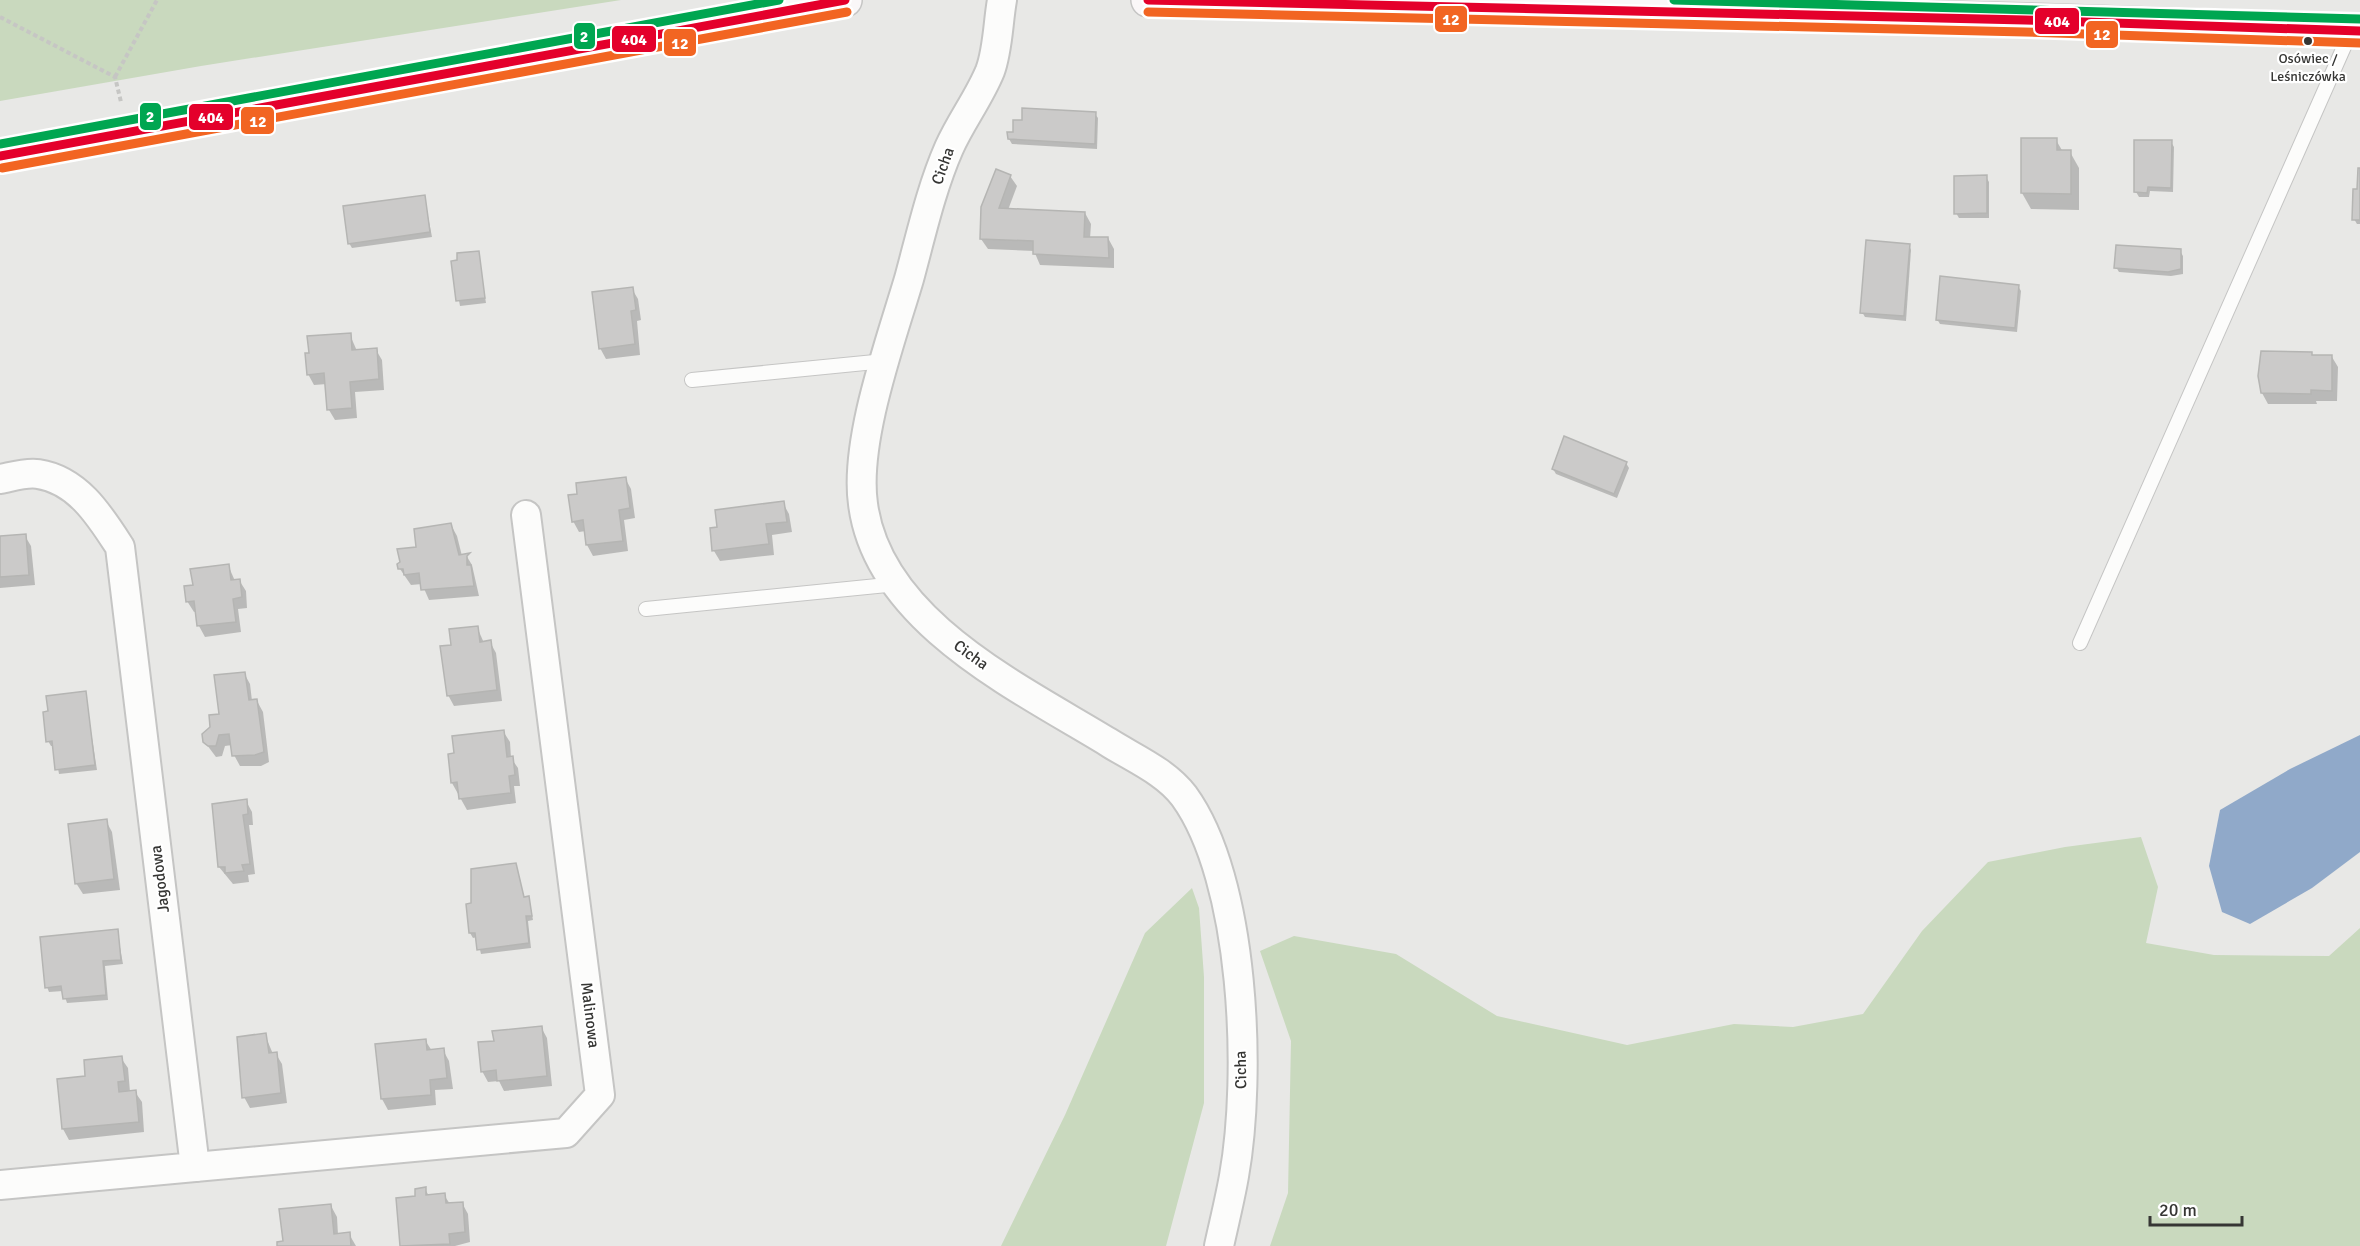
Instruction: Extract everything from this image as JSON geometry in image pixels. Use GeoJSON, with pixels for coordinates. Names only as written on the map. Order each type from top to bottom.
{"type":"FeatureCollection","features":[{"type":"Feature","properties":{"kind":"main road"},"geometry":{"type":"LineString","coordinates":[[0,156],[845,0]]}},
{"type":"Feature","properties":{"kind":"main road"},"geometry":{"type":"LineString","coordinates":[[1148,0],[2025,20],[2355,31]]}},
{"type":"Feature","properties":{"kind":"street","name":"Cicha"},"geometry":{"type":"LineString","coordinates":[[1002,0],[991,68],[948,149],[929,206],[885,361],[872,409],[862,476],[863,504],[881,561],[897,584],[933,626],[969,655],[1152,768],[1182,793],[1201,826],[1219,872],[1232,937],[1240,1011],[1242,1098],[1235,1174],[1219,1246]]}},
{"type":"Feature","properties":{"kind":"street","name":"Jagodowa"},"geometry":{"type":"LineString","coordinates":[[0,478],[37,473],[68,484],[98,512],[120,547],[195,1167]]}},
{"type":"Feature","properties":{"kind":"street","name":"Malinowa"},"geometry":{"type":"LineString","coordinates":[[195,1167],[566,1133],[600,1095],[526,515]]}},
{"type":"Feature","properties":{"kind":"street"},"geometry":{"type":"LineString","coordinates":[[0,1185],[195,1167]]}},
{"type":"Feature","properties":{"kind":"lane"},"geometry":{"type":"LineString","coordinates":[[2080,643],[2355,31]]}},
{"type":"Feature","properties":{"kind":"lane"},"geometry":{"type":"LineString","coordinates":[[693,380],[885,361]]}},
{"type":"Feature","properties":{"kind":"lane"},"geometry":{"type":"LineString","coordinates":[[646,609],[897,584]]}},
{"type":"Feature","properties":{"kind":"path"},"geometry":{"type":"LineString","coordinates":[[127,133],[115,77],[157,0]]}},
{"type":"Feature","properties":{"kind":"path"},"geometry":{"type":"LineString","coordinates":[[0,17],[115,77]]}},
{"type":"Feature","properties":{"kind":"green space"},"geometry":{"type":"Polygon","coordinates":[[[0,0],[621,0],[201,66],[0,101],[0,0]]]}},
{"type":"Feature","properties":{"kind":"green space"},"geometry":{"type":"Polygon","coordinates":[[[2141,837],[2158,887],[2146,943],[2214,955],[2329,956],[2360,928],[2360,1246],[1270,1246],[1288,1193],[1291,1041],[1260,951],[1294,936],[1396,954],[1497,1016],[1627,1045],[1734,1024],[1793,1027],[1863,1014],[1922,931],[1988,862],[2065,847],[2141,837]]]}},
{"type":"Feature","properties":{"kind":"green space"},"geometry":{"type":"Polygon","coordinates":[[[1192,888],[1199,908],[1204,977],[1204,1103],[1166,1246],[1001,1246],[1065,1115],[1145,933],[1192,888]]]}},
{"type":"Feature","properties":{"kind":"water"},"geometry":{"type":"Polygon","coordinates":[[[2360,735],[2360,852],[2312,888],[2250,924],[2222,912],[2209,866],[2220,810],[2290,769],[2360,735]]]}},
{"type":"Feature","properties":{"kind":"building"},"geometry":{"type":"Polygon","coordinates":[[[1022,108],[1096,112],[1095,144],[1008,139],[1007,132],[1013,132],[1013,120],[1022,120],[1022,108]]]}},
{"type":"Feature","properties":{"kind":"building"},"geometry":{"type":"Polygon","coordinates":[[[2021,138],[2057,138],[2057,150],[2071,150],[2071,194],[2021,193],[2021,138]]]}},
{"type":"Feature","properties":{"kind":"building"},"geometry":{"type":"Polygon","coordinates":[[[2134,140],[2172,140],[2171,188],[2148,187],[2147,193],[2134,192],[2134,140]]]}},
{"type":"Feature","properties":{"kind":"building"},"geometry":{"type":"Polygon","coordinates":[[[2358,168],[2360,168],[2360,220],[2352,220],[2353,189],[2357,189],[2358,168]]]}},
{"type":"Feature","properties":{"kind":"building"},"geometry":{"type":"Polygon","coordinates":[[[996,169],[1011,175],[999,208],[1085,212],[1084,237],[1108,237],[1109,258],[1033,254],[1033,241],[980,239],[981,207],[996,169]]]}},
{"type":"Feature","properties":{"kind":"building"},"geometry":{"type":"Polygon","coordinates":[[[1987,175],[1987,213],[1954,214],[1954,176],[1987,175]]]}},
{"type":"Feature","properties":{"kind":"building"},"geometry":{"type":"Polygon","coordinates":[[[425,195],[430,232],[348,244],[343,206],[425,195]]]}},
{"type":"Feature","properties":{"kind":"building"},"geometry":{"type":"Polygon","coordinates":[[[1866,240],[1910,244],[1904,316],[1860,313],[1866,240]]]}},
{"type":"Feature","properties":{"kind":"building"},"geometry":{"type":"Polygon","coordinates":[[[2116,245],[2181,249],[2181,269],[2168,272],[2114,268],[2116,245]]]}},
{"type":"Feature","properties":{"kind":"building"},"geometry":{"type":"Polygon","coordinates":[[[479,251],[485,298],[456,301],[451,261],[457,260],[457,253],[479,251]]]}},
{"type":"Feature","properties":{"kind":"building"},"geometry":{"type":"Polygon","coordinates":[[[1940,276],[2019,285],[2015,328],[1936,320],[1940,276]]]}},
{"type":"Feature","properties":{"kind":"building"},"geometry":{"type":"Polygon","coordinates":[[[633,287],[636,310],[631,311],[635,344],[599,349],[592,292],[633,287]]]}},
{"type":"Feature","properties":{"kind":"building"},"geometry":{"type":"Polygon","coordinates":[[[351,333],[352,350],[377,348],[379,379],[350,382],[352,408],[327,410],[324,373],[307,375],[305,353],[309,353],[307,336],[351,333]]]}},
{"type":"Feature","properties":{"kind":"building"},"geometry":{"type":"Polygon","coordinates":[[[2261,351],[2312,352],[2312,355],[2332,355],[2332,391],[2311,390],[2311,394],[2261,393],[2258,376],[2261,351]]]}},
{"type":"Feature","properties":{"kind":"building"},"geometry":{"type":"Polygon","coordinates":[[[1564,436],[1627,462],[1614,494],[1552,469],[1564,436]]]}},
{"type":"Feature","properties":{"kind":"building"},"geometry":{"type":"Polygon","coordinates":[[[626,477],[630,508],[619,510],[623,541],[586,545],[583,520],[572,522],[568,495],[577,494],[576,483],[626,477]]]}},
{"type":"Feature","properties":{"kind":"building"},"geometry":{"type":"Polygon","coordinates":[[[784,501],[787,522],[766,524],[769,544],[712,551],[710,528],[717,527],[715,510],[784,501]]]}},
{"type":"Feature","properties":{"kind":"building"},"geometry":{"type":"Polygon","coordinates":[[[451,523],[459,555],[470,553],[467,556],[467,565],[471,565],[474,586],[421,590],[419,573],[404,575],[403,569],[398,569],[397,564],[400,562],[397,549],[416,547],[414,529],[451,523]]]}},
{"type":"Feature","properties":{"kind":"building"},"geometry":{"type":"Polygon","coordinates":[[[26,534],[29,575],[0,577],[0,536],[26,534]]]}},
{"type":"Feature","properties":{"kind":"building"},"geometry":{"type":"Polygon","coordinates":[[[229,564],[231,580],[240,579],[242,597],[233,599],[236,622],[197,626],[194,601],[186,602],[184,586],[193,585],[190,569],[229,564]]]}},
{"type":"Feature","properties":{"kind":"building"},"geometry":{"type":"Polygon","coordinates":[[[478,626],[480,642],[491,640],[497,690],[447,696],[440,646],[451,645],[449,629],[478,626]]]}},
{"type":"Feature","properties":{"kind":"building"},"geometry":{"type":"Polygon","coordinates":[[[245,672],[249,700],[257,699],[264,752],[255,755],[232,756],[229,734],[219,735],[216,746],[208,746],[203,742],[202,734],[210,727],[209,715],[219,714],[214,675],[245,672]]]}},
{"type":"Feature","properties":{"kind":"building"},"geometry":{"type":"Polygon","coordinates":[[[86,691],[95,765],[55,770],[52,741],[46,742],[43,712],[48,711],[46,696],[86,691]]]}},
{"type":"Feature","properties":{"kind":"building"},"geometry":{"type":"Polygon","coordinates":[[[504,730],[507,757],[513,756],[515,775],[509,776],[511,793],[459,799],[457,782],[451,783],[448,754],[454,753],[452,736],[504,730]]]}},
{"type":"Feature","properties":{"kind":"building"},"geometry":{"type":"Polygon","coordinates":[[[247,799],[248,814],[243,815],[250,864],[242,865],[244,871],[225,873],[225,867],[218,867],[212,804],[247,799]]]}},
{"type":"Feature","properties":{"kind":"building"},"geometry":{"type":"Polygon","coordinates":[[[107,819],[114,879],[75,884],[68,824],[107,819]]]}},
{"type":"Feature","properties":{"kind":"building"},"geometry":{"type":"Polygon","coordinates":[[[516,863],[524,897],[529,896],[532,916],[526,916],[529,943],[477,950],[475,933],[469,933],[466,904],[471,903],[471,869],[516,863]]]}},
{"type":"Feature","properties":{"kind":"building"},"geometry":{"type":"Polygon","coordinates":[[[118,929],[121,960],[103,961],[106,995],[63,999],[61,986],[45,988],[40,937],[118,929]]]}},
{"type":"Feature","properties":{"kind":"building"},"geometry":{"type":"Polygon","coordinates":[[[542,1026],[547,1076],[497,1081],[496,1070],[481,1072],[478,1042],[494,1041],[492,1031],[542,1026]]]}},
{"type":"Feature","properties":{"kind":"building"},"geometry":{"type":"Polygon","coordinates":[[[266,1033],[269,1053],[277,1052],[281,1093],[242,1098],[237,1037],[266,1033]]]}},
{"type":"Feature","properties":{"kind":"building"},"geometry":{"type":"Polygon","coordinates":[[[426,1039],[427,1050],[444,1048],[447,1078],[430,1080],[431,1095],[381,1099],[375,1044],[426,1039]]]}},
{"type":"Feature","properties":{"kind":"building"},"geometry":{"type":"Polygon","coordinates":[[[122,1056],[125,1081],[118,1082],[119,1092],[136,1090],[139,1122],[62,1129],[57,1079],[85,1076],[84,1060],[122,1056]]]}},
{"type":"Feature","properties":{"kind":"building"},"geometry":{"type":"Polygon","coordinates":[[[426,1187],[426,1195],[445,1193],[446,1203],[463,1202],[465,1232],[449,1234],[450,1244],[400,1246],[396,1198],[415,1196],[415,1189],[426,1187]]]}},
{"type":"Feature","properties":{"kind":"building"},"geometry":{"type":"Polygon","coordinates":[[[331,1204],[334,1234],[350,1232],[351,1246],[277,1246],[277,1242],[283,1241],[279,1209],[331,1204]]]}},
{"type":"Feature","properties":{"kind":"transit line","name":"2"},"geometry":{"type":"LineString","coordinates":[[0,144],[779,0]]}},
{"type":"Feature","properties":{"kind":"transit line","name":"404"},"geometry":{"type":"LineString","coordinates":[[0,156],[845,0]]}},
{"type":"Feature","properties":{"kind":"transit line","name":"404"},"geometry":{"type":"LineString","coordinates":[[1148,0],[2025,20],[2360,31]]}},
{"type":"Feature","properties":{"kind":"transit line","name":"2"},"geometry":{"type":"LineString","coordinates":[[1674,0],[2360,19]]}},
{"type":"Feature","properties":{"kind":"transit line","name":"12"},"geometry":{"type":"LineString","coordinates":[[2,168],[847,12]]}},
{"type":"Feature","properties":{"kind":"transit line","name":"12"},"geometry":{"type":"LineString","coordinates":[[1148,12],[2025,32],[2360,43]]}},
{"type":"Feature","properties":{"kind":"place","name":"Osówiec / Leśniczówka"},"geometry":{"type":"Point","coordinates":[2308,41]}}]}
